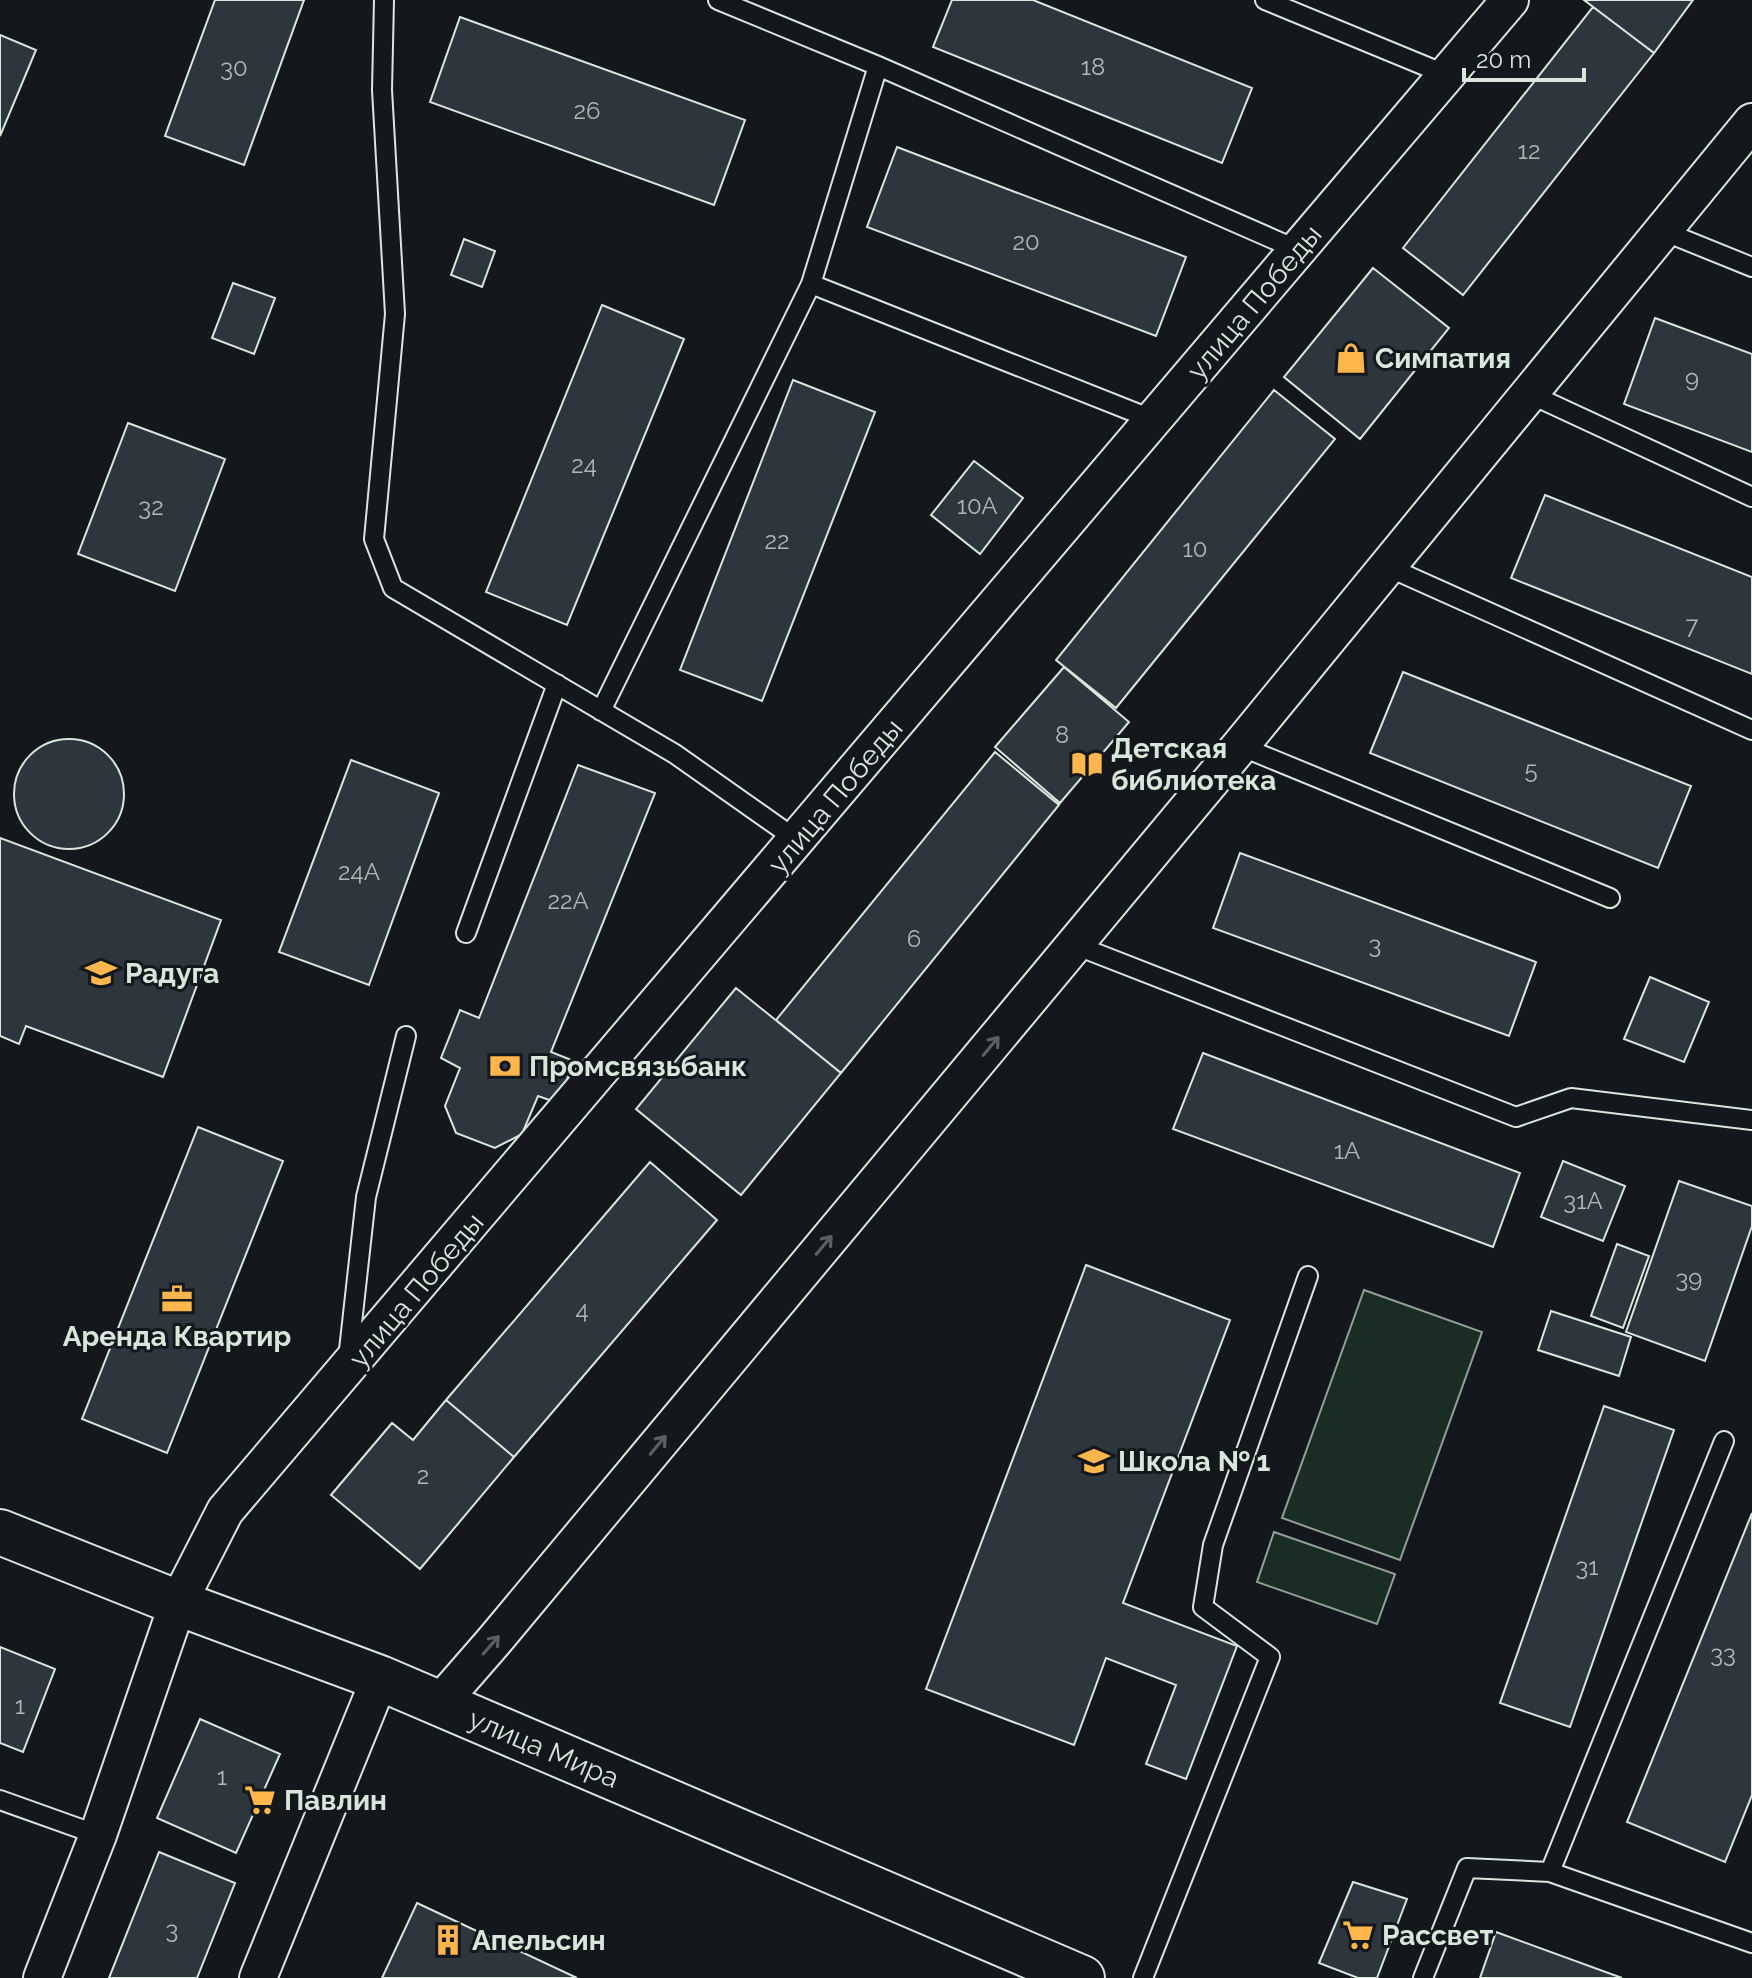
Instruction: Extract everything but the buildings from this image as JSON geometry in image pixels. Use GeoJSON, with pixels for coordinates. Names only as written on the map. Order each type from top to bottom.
{"type":"FeatureCollection","features":[{"type":"Feature","properties":{"kind":"street","name":"улица Победы"},"geometry":{"type":"LineString","coordinates":[[42,1978],[98,1835],[178,1603],[225,1511],[1510,0]]}},
{"type":"Feature","properties":{"kind":"street"},"geometry":{"type":"LineString","coordinates":[[440,1703],[1075,945],[1752,122]]}},
{"type":"Feature","properties":{"kind":"street","name":"улица Мира"},"geometry":{"type":"LineString","coordinates":[[0,1532],[178,1603],[380,1678],[1082,1978]]}},
{"type":"Feature","properties":{"kind":"street"},"geometry":{"type":"LineString","coordinates":[[258,1978],[380,1678]]}},
{"type":"Feature","properties":{"kind":"lane"},"geometry":{"type":"LineString","coordinates":[[384,0],[382,90],[395,314],[374,539],[393,588],[675,754],[797,840]]}},
{"type":"Feature","properties":{"kind":"lane"},"geometry":{"type":"LineString","coordinates":[[718,0],[878,66],[1298,250]]}},
{"type":"Feature","properties":{"kind":"lane"},"geometry":{"type":"LineString","coordinates":[[1265,0],[1447,75]]}},
{"type":"Feature","properties":{"kind":"lane"},"geometry":{"type":"LineString","coordinates":[[601,711],[811,284],[878,66]]}},
{"type":"Feature","properties":{"kind":"lane"},"geometry":{"type":"LineString","coordinates":[[1663,231],[1752,267]]}},
{"type":"Feature","properties":{"kind":"lane"},"geometry":{"type":"LineString","coordinates":[[811,284],[1154,420]]}},
{"type":"Feature","properties":{"kind":"lane"},"geometry":{"type":"LineString","coordinates":[[1530,394],[1752,497]]}},
{"type":"Feature","properties":{"kind":"lane"},"geometry":{"type":"LineString","coordinates":[[1388,567],[1752,730]]}},
{"type":"Feature","properties":{"kind":"lane"},"geometry":{"type":"LineString","coordinates":[[466,933],[557,684]]}},
{"type":"Feature","properties":{"kind":"lane"},"geometry":{"type":"LineString","coordinates":[[1240,746],[1610,898]]}},
{"type":"Feature","properties":{"kind":"lane"},"geometry":{"type":"LineString","coordinates":[[1075,945],[1516,1117],[1571,1098],[1752,1120]]}},
{"type":"Feature","properties":{"kind":"lane"},"geometry":{"type":"LineString","coordinates":[[347,1371],[366,1197],[406,1036]]}},
{"type":"Feature","properties":{"kind":"lane"},"geometry":{"type":"LineString","coordinates":[[1143,1978],[1270,1657],[1203,1607],[1213,1545],[1308,1276]]}},
{"type":"Feature","properties":{"kind":"lane"},"geometry":{"type":"LineString","coordinates":[[1550,1872],[1724,1441]]}},
{"type":"Feature","properties":{"kind":"lane"},"geometry":{"type":"LineString","coordinates":[[0,1800],[98,1835]]}},
{"type":"Feature","properties":{"kind":"lane"},"geometry":{"type":"LineString","coordinates":[[1423,1978],[1467,1868],[1550,1872],[1752,1943]]}},
{"type":"Feature","properties":{"kind":"green space"},"geometry":{"type":"Polygon","coordinates":[[[1364,1290],[1482,1332],[1400,1560],[1282,1518],[1364,1290]]]}},
{"type":"Feature","properties":{"kind":"green space"},"geometry":{"type":"Polygon","coordinates":[[[1274,1532],[1395,1574],[1377,1624],[1257,1582],[1274,1532]]]}},
{"type":"Feature","properties":{"kind":"place","name":"Симпатия"},"geometry":{"type":"Point","coordinates":[1351,358]}},
{"type":"Feature","properties":{"kind":"place","name":"Детская библиотека"},"geometry":{"type":"Point","coordinates":[1087,764]}},
{"type":"Feature","properties":{"kind":"place","name":"Радуга"},"geometry":{"type":"Point","coordinates":[101,973]}},
{"type":"Feature","properties":{"kind":"place","name":"Промсвязьбанк"},"geometry":{"type":"Point","coordinates":[505,1066]}},
{"type":"Feature","properties":{"kind":"place","name":"Аренда Квартир"},"geometry":{"type":"Point","coordinates":[177,1299]}},
{"type":"Feature","properties":{"kind":"place","name":"Школа № 1"},"geometry":{"type":"Point","coordinates":[1094,1461]}},
{"type":"Feature","properties":{"kind":"place","name":"Павлин"},"geometry":{"type":"Point","coordinates":[260,1800]}},
{"type":"Feature","properties":{"kind":"place","name":"Рассвет"},"geometry":{"type":"Point","coordinates":[1358,1935]}},
{"type":"Feature","properties":{"kind":"place","name":"Апельсин"},"geometry":{"type":"Point","coordinates":[448,1940]}}]}
